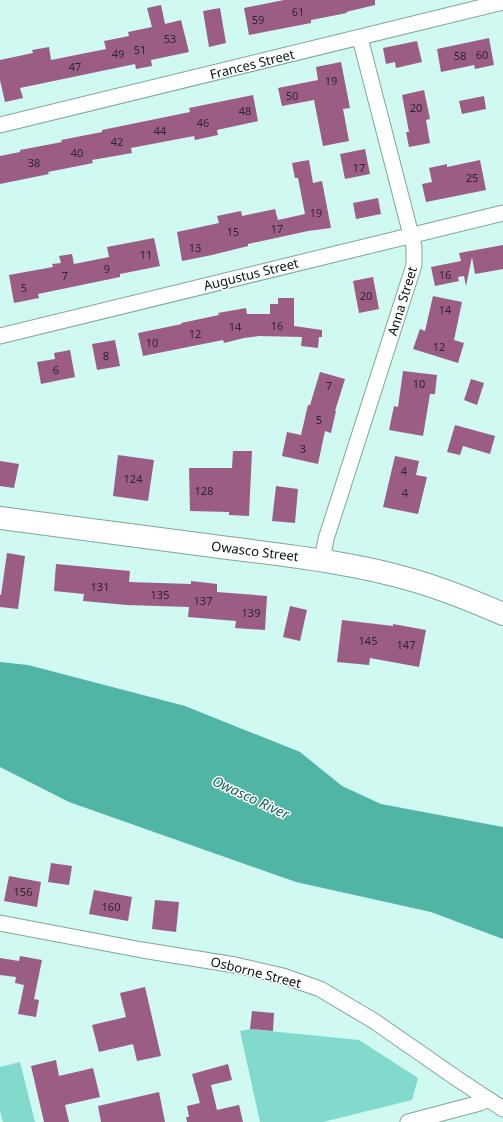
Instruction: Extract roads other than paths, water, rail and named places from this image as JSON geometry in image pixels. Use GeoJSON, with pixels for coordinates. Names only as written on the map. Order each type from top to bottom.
{"type":"FeatureCollection","features":[{"type":"Feature","properties":{"kind":"main road","name":"Owasco Street"},"geometry":{"type":"LineString","coordinates":[[0,518],[279,553],[378,571],[450,592],[503,614]]}},
{"type":"Feature","properties":{"kind":"street","name":"Frances Street"},"geometry":{"type":"LineString","coordinates":[[0,125],[503,2]]}},
{"type":"Feature","properties":{"kind":"street","name":"Anna Street"},"geometry":{"type":"LineString","coordinates":[[322,561],[326,539],[414,265],[414,247],[360,38]]}},
{"type":"Feature","properties":{"kind":"street","name":"Augustus Street"},"geometry":{"type":"LineString","coordinates":[[0,336],[503,213]]}},
{"type":"Feature","properties":{"kind":"street","name":"Osborne Street"},"geometry":{"type":"LineString","coordinates":[[0,923],[142,950],[235,965],[283,976],[320,989],[374,1022],[503,1109]]}},
{"type":"Feature","properties":{"kind":"street"},"geometry":{"type":"LineString","coordinates":[[408,1122],[480,1104],[488,1099]]}},
{"type":"Feature","properties":{"kind":"water","name":"Owasco River"},"geometry":{"type":"Polygon","coordinates":[[[0,662],[28,665],[185,706],[300,752],[342,786],[381,804],[503,827],[503,939],[431,912],[296,882],[69,802],[0,767],[0,662]]]}}]}
